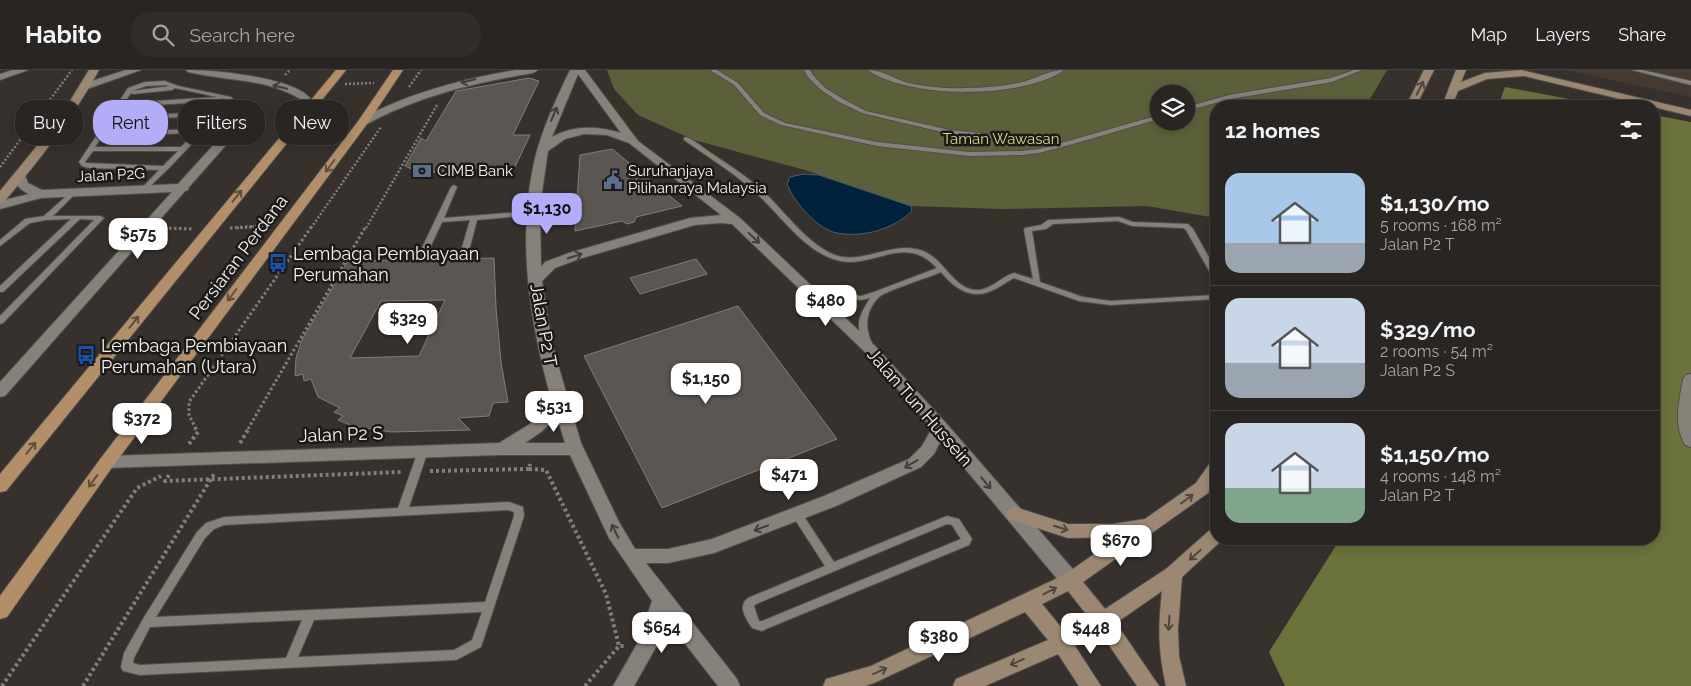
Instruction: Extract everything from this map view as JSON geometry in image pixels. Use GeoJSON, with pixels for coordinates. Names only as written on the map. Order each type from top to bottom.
{"type":"FeatureCollection","features":[{"type":"Feature","properties":{"kind":"main road"},"geometry":{"type":"LineString","coordinates":[[0,199],[52,136],[86,86],[94,70]]}},
{"type":"Feature","properties":{"kind":"main road","name":"Persiaran Perdana"},"geometry":{"type":"LineString","coordinates":[[316,100],[341,70]]}},
{"type":"Feature","properties":{"kind":"main road","name":"Persiaran Perdana"},"geometry":{"type":"LineString","coordinates":[[0,611],[106,462],[364,122],[398,70]]}},
{"type":"Feature","properties":{"kind":"main road"},"geometry":{"type":"LineString","coordinates":[[1414,100],[1429,70]]}},
{"type":"Feature","properties":{"kind":"main road"},"geometry":{"type":"LineString","coordinates":[[1449,100],[1462,70]]}},
{"type":"Feature","properties":{"kind":"main road"},"geometry":{"type":"LineString","coordinates":[[1509,70],[1533,72],[1691,106]]}},
{"type":"Feature","properties":{"kind":"main road"},"geometry":{"type":"LineString","coordinates":[[1454,89],[1485,76],[1533,72],[1641,100]]}},
{"type":"Feature","properties":{"kind":"main road"},"geometry":{"type":"LineString","coordinates":[[1660,105],[1691,113]]}},
{"type":"Feature","properties":{"kind":"main road","name":"Persiaran Perdana"},"geometry":{"type":"LineString","coordinates":[[0,486],[204,228],[277,145]]}},
{"type":"Feature","properties":{"kind":"main road"},"geometry":{"type":"LineString","coordinates":[[833,686],[874,674],[1071,581],[1202,488],[1210,475]]}},
{"type":"Feature","properties":{"kind":"main road"},"geometry":{"type":"LineString","coordinates":[[1014,514],[1068,531],[1112,532],[1152,525]]}},
{"type":"Feature","properties":{"kind":"main road"},"geometry":{"type":"LineString","coordinates":[[963,686],[1062,643],[1104,621],[1174,574],[1210,541]]}},
{"type":"Feature","properties":{"kind":"main road"},"geometry":{"type":"LineString","coordinates":[[1174,574],[1168,629],[1169,656],[1176,686]]}},
{"type":"Feature","properties":{"kind":"main road","name":"Jalan Tun Hussein"},"geometry":{"type":"LineString","coordinates":[[1071,581],[1104,621],[1149,686]]}},
{"type":"Feature","properties":{"kind":"main road"},"geometry":{"type":"LineString","coordinates":[[1030,602],[1092,686]]}},
{"type":"Feature","properties":{"kind":"street"},"geometry":{"type":"LineString","coordinates":[[0,77],[23,70]]}},
{"type":"Feature","properties":{"kind":"street"},"geometry":{"type":"LineString","coordinates":[[86,86],[136,70]]}},
{"type":"Feature","properties":{"kind":"street"},"geometry":{"type":"LineString","coordinates":[[192,70],[269,84],[297,92],[305,98],[305,100]]}},
{"type":"Feature","properties":{"kind":"street"},"geometry":{"type":"LineString","coordinates":[[364,122],[398,103],[447,86],[533,70]]}},
{"type":"Feature","properties":{"kind":"street","name":"Jalan P2 T"},"geometry":{"type":"LineString","coordinates":[[576,70],[552,116],[538,174],[534,213],[535,281],[549,363],[576,449],[618,537],[662,600],[730,686]]}},
{"type":"Feature","properties":{"kind":"street","name":"Jalan Tun Hussein"},"geometry":{"type":"LineString","coordinates":[[580,70],[610,114],[634,143],[736,221],[877,357],[940,427],[995,494],[1071,581]]}},
{"type":"Feature","properties":{"kind":"street"},"geometry":{"type":"LineString","coordinates":[[543,150],[557,138],[581,132],[607,131],[618,134],[634,143]]}},
{"type":"Feature","properties":{"kind":"street"},"geometry":{"type":"LineString","coordinates":[[0,392],[221,145]]}},
{"type":"Feature","properties":{"kind":"street"},"geometry":{"type":"LineString","coordinates":[[20,175],[20,181],[23,186],[41,194]]}},
{"type":"Feature","properties":{"kind":"street","name":"Jalan P2G"},"geometry":{"type":"LineString","coordinates":[[0,205],[41,194],[145,188],[184,188]]}},
{"type":"Feature","properties":{"kind":"street"},"geometry":{"type":"LineString","coordinates":[[535,281],[550,265],[583,253],[689,223],[721,219],[736,221]]}},
{"type":"Feature","properties":{"kind":"street"},"geometry":{"type":"LineString","coordinates":[[1691,380],[1684,416],[1691,441]]}},
{"type":"Feature","properties":{"kind":"street"},"geometry":{"type":"LineString","coordinates":[[499,448],[522,438],[541,424],[561,402]]}},
{"type":"Feature","properties":{"kind":"street"},"geometry":{"type":"LineString","coordinates":[[630,556],[668,556],[714,546],[882,480],[915,463],[928,450],[940,427]]}},
{"type":"Feature","properties":{"kind":"street","name":"Jalan P2 S"},"geometry":{"type":"LineString","coordinates":[[106,462],[175,466],[227,459],[499,448],[576,449]]}},
{"type":"Feature","properties":{"kind":"street"},"geometry":{"type":"LineString","coordinates":[[623,686],[646,647],[662,600]]}},
{"type":"Feature","properties":{"kind":"lane"},"geometry":{"type":"LineString","coordinates":[[713,70],[736,84],[762,114],[783,124],[826,135],[877,144],[968,154],[1038,151],[1150,120]]}},
{"type":"Feature","properties":{"kind":"lane"},"geometry":{"type":"LineString","coordinates":[[807,70],[809,76],[828,92],[853,108],[864,112],[958,133],[1050,143],[1070,143]]}},
{"type":"Feature","properties":{"kind":"lane"},"geometry":{"type":"LineString","coordinates":[[871,70],[914,85],[952,89],[992,89],[1031,82],[1061,70]]}},
{"type":"Feature","properties":{"kind":"lane"},"geometry":{"type":"LineString","coordinates":[[1218,100],[1332,80],[1358,70]]}},
{"type":"Feature","properties":{"kind":"lane"},"geometry":{"type":"LineString","coordinates":[[1635,70],[1691,82]]}},
{"type":"Feature","properties":{"kind":"lane"},"geometry":{"type":"LineString","coordinates":[[123,100],[128,92],[177,87],[229,98]]}},
{"type":"Feature","properties":{"kind":"lane"},"geometry":{"type":"LineString","coordinates":[[168,102],[229,98]]}},
{"type":"Feature","properties":{"kind":"lane"},"geometry":{"type":"LineString","coordinates":[[1195,106],[1210,102]]}},
{"type":"Feature","properties":{"kind":"lane"},"geometry":{"type":"LineString","coordinates":[[686,139],[759,192],[809,241],[829,255],[851,260],[899,251],[921,253],[929,257],[940,270],[963,290],[972,292],[990,289],[1014,275],[1082,299],[1096,302],[1110,303],[1210,297]]}},
{"type":"Feature","properties":{"kind":"lane"},"geometry":{"type":"LineString","coordinates":[[93,144],[83,159],[84,165],[166,168]]}},
{"type":"Feature","properties":{"kind":"lane"},"geometry":{"type":"LineString","coordinates":[[145,188],[188,145]]}},
{"type":"Feature","properties":{"kind":"lane"},"geometry":{"type":"LineString","coordinates":[[90,149],[184,149]]}},
{"type":"Feature","properties":{"kind":"lane"},"geometry":{"type":"LineString","coordinates":[[424,252],[454,187]]}},
{"type":"Feature","properties":{"kind":"lane"},"geometry":{"type":"LineString","coordinates":[[46,218],[74,192]]}},
{"type":"Feature","properties":{"kind":"lane"},"geometry":{"type":"LineString","coordinates":[[439,220],[534,213]]}},
{"type":"Feature","properties":{"kind":"lane"},"geometry":{"type":"LineString","coordinates":[[0,290],[78,217]]}},
{"type":"Feature","properties":{"kind":"lane"},"geometry":{"type":"LineString","coordinates":[[0,244],[28,221],[46,218],[100,218],[0,321]]}},
{"type":"Feature","properties":{"kind":"lane"},"geometry":{"type":"LineString","coordinates":[[465,251],[474,218]]}},
{"type":"Feature","properties":{"kind":"lane"},"geometry":{"type":"LineString","coordinates":[[1037,282],[1028,230],[1043,227],[1051,222],[1119,219],[1132,224],[1185,226],[1189,229],[1210,266]]}},
{"type":"Feature","properties":{"kind":"lane"},"geometry":{"type":"LineString","coordinates":[[810,291],[861,298],[877,294],[940,270]]}},
{"type":"Feature","properties":{"kind":"lane"},"geometry":{"type":"LineString","coordinates":[[877,294],[861,320],[863,336],[877,357]]}},
{"type":"Feature","properties":{"kind":"lane"},"geometry":{"type":"LineString","coordinates":[[402,512],[423,451]]}},
{"type":"Feature","properties":{"kind":"lane"},"geometry":{"type":"LineString","coordinates":[[509,506],[519,510],[477,643],[456,655],[140,670],[127,667],[128,657],[147,622],[201,535],[210,526],[224,521],[402,512],[509,506]]}},
{"type":"Feature","properties":{"kind":"lane"},"geometry":{"type":"LineString","coordinates":[[797,515],[832,568]]}},
{"type":"Feature","properties":{"kind":"lane"},"geometry":{"type":"LineString","coordinates":[[946,520],[955,522],[967,539],[966,542],[762,626],[756,625],[748,604],[832,568],[946,520]]}},
{"type":"Feature","properties":{"kind":"lane"},"geometry":{"type":"LineString","coordinates":[[147,622],[488,607]]}},
{"type":"Feature","properties":{"kind":"lane"},"geometry":{"type":"LineString","coordinates":[[289,664],[310,615]]}},
{"type":"Feature","properties":{"kind":"path"},"geometry":{"type":"LineString","coordinates":[[0,167],[72,70]]}},
{"type":"Feature","properties":{"kind":"path"},"geometry":{"type":"LineString","coordinates":[[421,70],[189,402],[190,422],[198,432],[165,481],[416,471],[546,470],[606,594],[619,646]]}},
{"type":"Feature","properties":{"kind":"path"},"geometry":{"type":"LineString","coordinates":[[329,84],[389,83]]}},
{"type":"Feature","properties":{"kind":"path"},"geometry":{"type":"LineString","coordinates":[[83,686],[210,480],[227,459],[447,86]]}},
{"type":"Feature","properties":{"kind":"path"},"geometry":{"type":"LineString","coordinates":[[148,228],[285,226]]}},
{"type":"Feature","properties":{"kind":"path"},"geometry":{"type":"LineString","coordinates":[[529,469],[533,449]]}},
{"type":"Feature","properties":{"kind":"path"},"geometry":{"type":"LineString","coordinates":[[2,686],[137,488],[175,466]]}},
{"type":"Feature","properties":{"kind":"path"},"geometry":{"type":"LineString","coordinates":[[619,646],[646,647]]}},
{"type":"Feature","properties":{"kind":"path"},"geometry":{"type":"LineString","coordinates":[[585,686],[619,646]]}},
{"type":"Feature","properties":{"kind":"path"},"geometry":{"type":"LineString","coordinates":[[0,679],[7,679]]}},
{"type":"Feature","properties":{"kind":"shaded area"},"geometry":{"type":"Polygon","coordinates":[[[1565,70],[1691,70],[1691,97],[1565,70]]]}},
{"type":"Feature","properties":{"kind":"green space","name":"Taman Wawasan"},"geometry":{"type":"Polygon","coordinates":[[[607,70],[1387,70],[1370,100],[1210,100],[1210,217],[1147,206],[1002,209],[911,206],[805,170],[694,140],[638,115],[614,89],[607,70]]]}},
{"type":"Feature","properties":{"kind":"green space"},"geometry":{"type":"Polygon","coordinates":[[[1505,87],[1575,100],[1500,100],[1505,87]]]}},
{"type":"Feature","properties":{"kind":"green space"},"geometry":{"type":"Polygon","coordinates":[[[1660,116],[1691,122],[1691,686],[1285,686],[1269,652],[1336,545],[1660,545],[1660,116]]]}},
{"type":"Feature","properties":{"kind":"water"},"geometry":{"type":"Polygon","coordinates":[[[803,174],[819,175],[911,206],[912,211],[896,223],[878,231],[847,234],[830,231],[807,214],[790,191],[787,184],[790,177],[803,174]]]}},
{"type":"Feature","properties":{"kind":"building"},"geometry":{"type":"Polygon","coordinates":[[[529,78],[539,81],[513,135],[530,135],[515,167],[473,168],[471,172],[424,172],[405,166],[421,138],[426,141],[456,91],[529,78]]]}},
{"type":"Feature","properties":{"kind":"building","name":"Suruhanjaya Pilihanraya Malaysia"},"geometry":{"type":"Polygon","coordinates":[[[612,149],[682,206],[636,217],[634,222],[627,224],[622,221],[575,231],[580,155],[612,149]]]}},
{"type":"Feature","properties":{"kind":"building"},"geometry":{"type":"Polygon","coordinates":[[[494,258],[501,362],[508,402],[493,403],[489,416],[458,418],[470,430],[391,432],[353,426],[338,420],[343,416],[334,412],[340,408],[318,397],[311,379],[304,381],[303,374],[295,376],[296,358],[302,340],[348,261],[494,258]],[[445,300],[381,301],[350,358],[419,356],[445,300]]]}},
{"type":"Feature","properties":{"kind":"building"},"geometry":{"type":"Polygon","coordinates":[[[696,259],[707,274],[640,294],[630,278],[696,259]]]}},
{"type":"Feature","properties":{"kind":"building"},"geometry":{"type":"Polygon","coordinates":[[[738,306],[837,439],[662,508],[584,356],[738,306]]]}},
{"type":"Feature","properties":{"kind":"place","name":"CIMB Bank"},"geometry":{"type":"Point","coordinates":[422,171]}},
{"type":"Feature","properties":{"kind":"place","name":"Suruhanjaya Pilihanraya Malaysia"},"geometry":{"type":"Point","coordinates":[613,180]}},
{"type":"Feature","properties":{"kind":"place","name":"Lembaga Pembiayaan Perumahan"},"geometry":{"type":"Point","coordinates":[278,263]}},
{"type":"Feature","properties":{"kind":"place","name":"Lembaga Pembiayaan Perumahan (Utara)"},"geometry":{"type":"Point","coordinates":[86,355]}}]}
